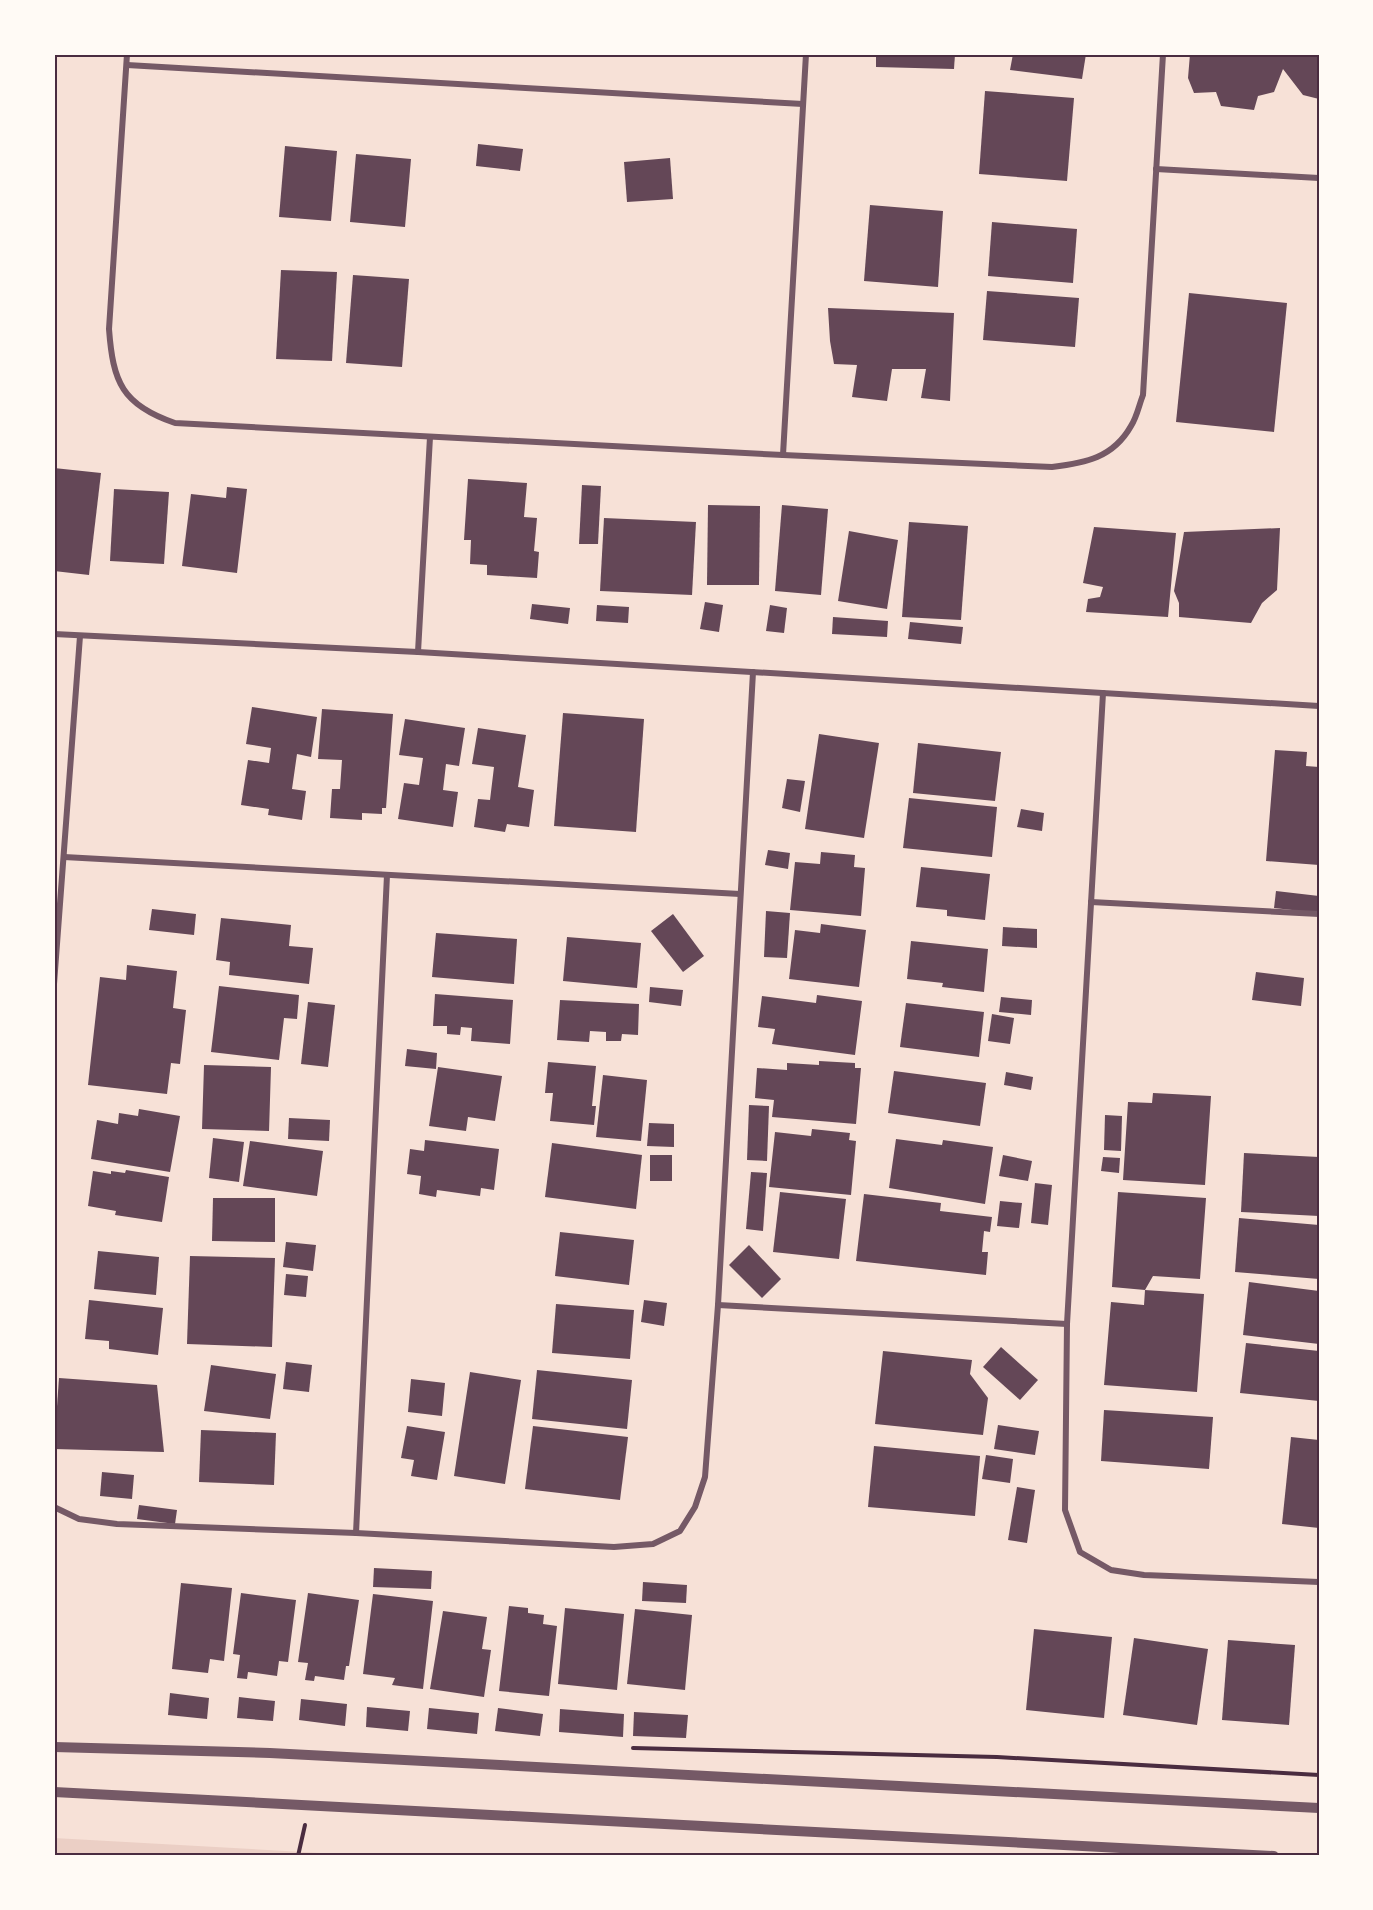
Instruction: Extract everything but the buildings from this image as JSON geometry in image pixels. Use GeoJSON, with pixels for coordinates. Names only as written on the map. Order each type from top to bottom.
{"type":"FeatureCollection","features":[{"type":"Feature","properties":{"kind":"street"},"geometry":{"type":"LineString","coordinates":[[128,54],[109,328],[111,357],[118,381],[132,400],[152,415],[176,423],[1052,467],[1086,462],[1112,449],[1131,426],[1143,395],[1163,54]]}},
{"type":"Feature","properties":{"kind":"street"},"geometry":{"type":"LineString","coordinates":[[783,455],[806,54]]}},
{"type":"Feature","properties":{"kind":"street"},"geometry":{"type":"LineString","coordinates":[[127,65],[803,104]]}},
{"type":"Feature","properties":{"kind":"street"},"geometry":{"type":"LineString","coordinates":[[1156,169],[1319,178]]}},
{"type":"Feature","properties":{"kind":"street"},"geometry":{"type":"LineString","coordinates":[[418,652],[430,437]]}},
{"type":"Feature","properties":{"kind":"street"},"geometry":{"type":"LineString","coordinates":[[54,634],[418,652],[1319,706]]}},
{"type":"Feature","properties":{"kind":"street"},"geometry":{"type":"LineString","coordinates":[[54,984],[80,636]]}},
{"type":"Feature","properties":{"kind":"street"},"geometry":{"type":"LineString","coordinates":[[54,1507],[79,1519],[117,1524],[356,1533],[614,1547],[653,1544],[680,1531],[695,1507],[705,1477],[718,1305],[753,672]]}},
{"type":"Feature","properties":{"kind":"street"},"geometry":{"type":"LineString","coordinates":[[1103,693],[1067,1324],[1065,1510],[1080,1552],[1112,1570],[1144,1575],[1319,1581]]}},
{"type":"Feature","properties":{"kind":"street"},"geometry":{"type":"LineString","coordinates":[[64,857],[740,894]]}},
{"type":"Feature","properties":{"kind":"street"},"geometry":{"type":"LineString","coordinates":[[356,1533],[387,875]]}},
{"type":"Feature","properties":{"kind":"street"},"geometry":{"type":"LineString","coordinates":[[1091,902],[1319,914]]}},
{"type":"Feature","properties":{"kind":"street"},"geometry":{"type":"LineString","coordinates":[[718,1305],[1067,1324]]}},
{"type":"Feature","properties":{"kind":"street"},"geometry":{"type":"LineString","coordinates":[[54,1747],[270,1753],[1319,1808]]}},
{"type":"Feature","properties":{"kind":"street"},"geometry":{"type":"LineString","coordinates":[[54,1792],[1274,1856]]}},
{"type":"Feature","properties":{"kind":"path"},"geometry":{"type":"LineString","coordinates":[[632,1748],[997,1757],[1319,1775]]}},
{"type":"Feature","properties":{"kind":"path"},"geometry":{"type":"LineString","coordinates":[[298,1856],[309,1806]]}},
{"type":"Feature","properties":{"kind":"shaded area"},"geometry":{"type":"Polygon","coordinates":[[[54,1838],[374,1856],[54,1856],[54,1838]]]}}]}
